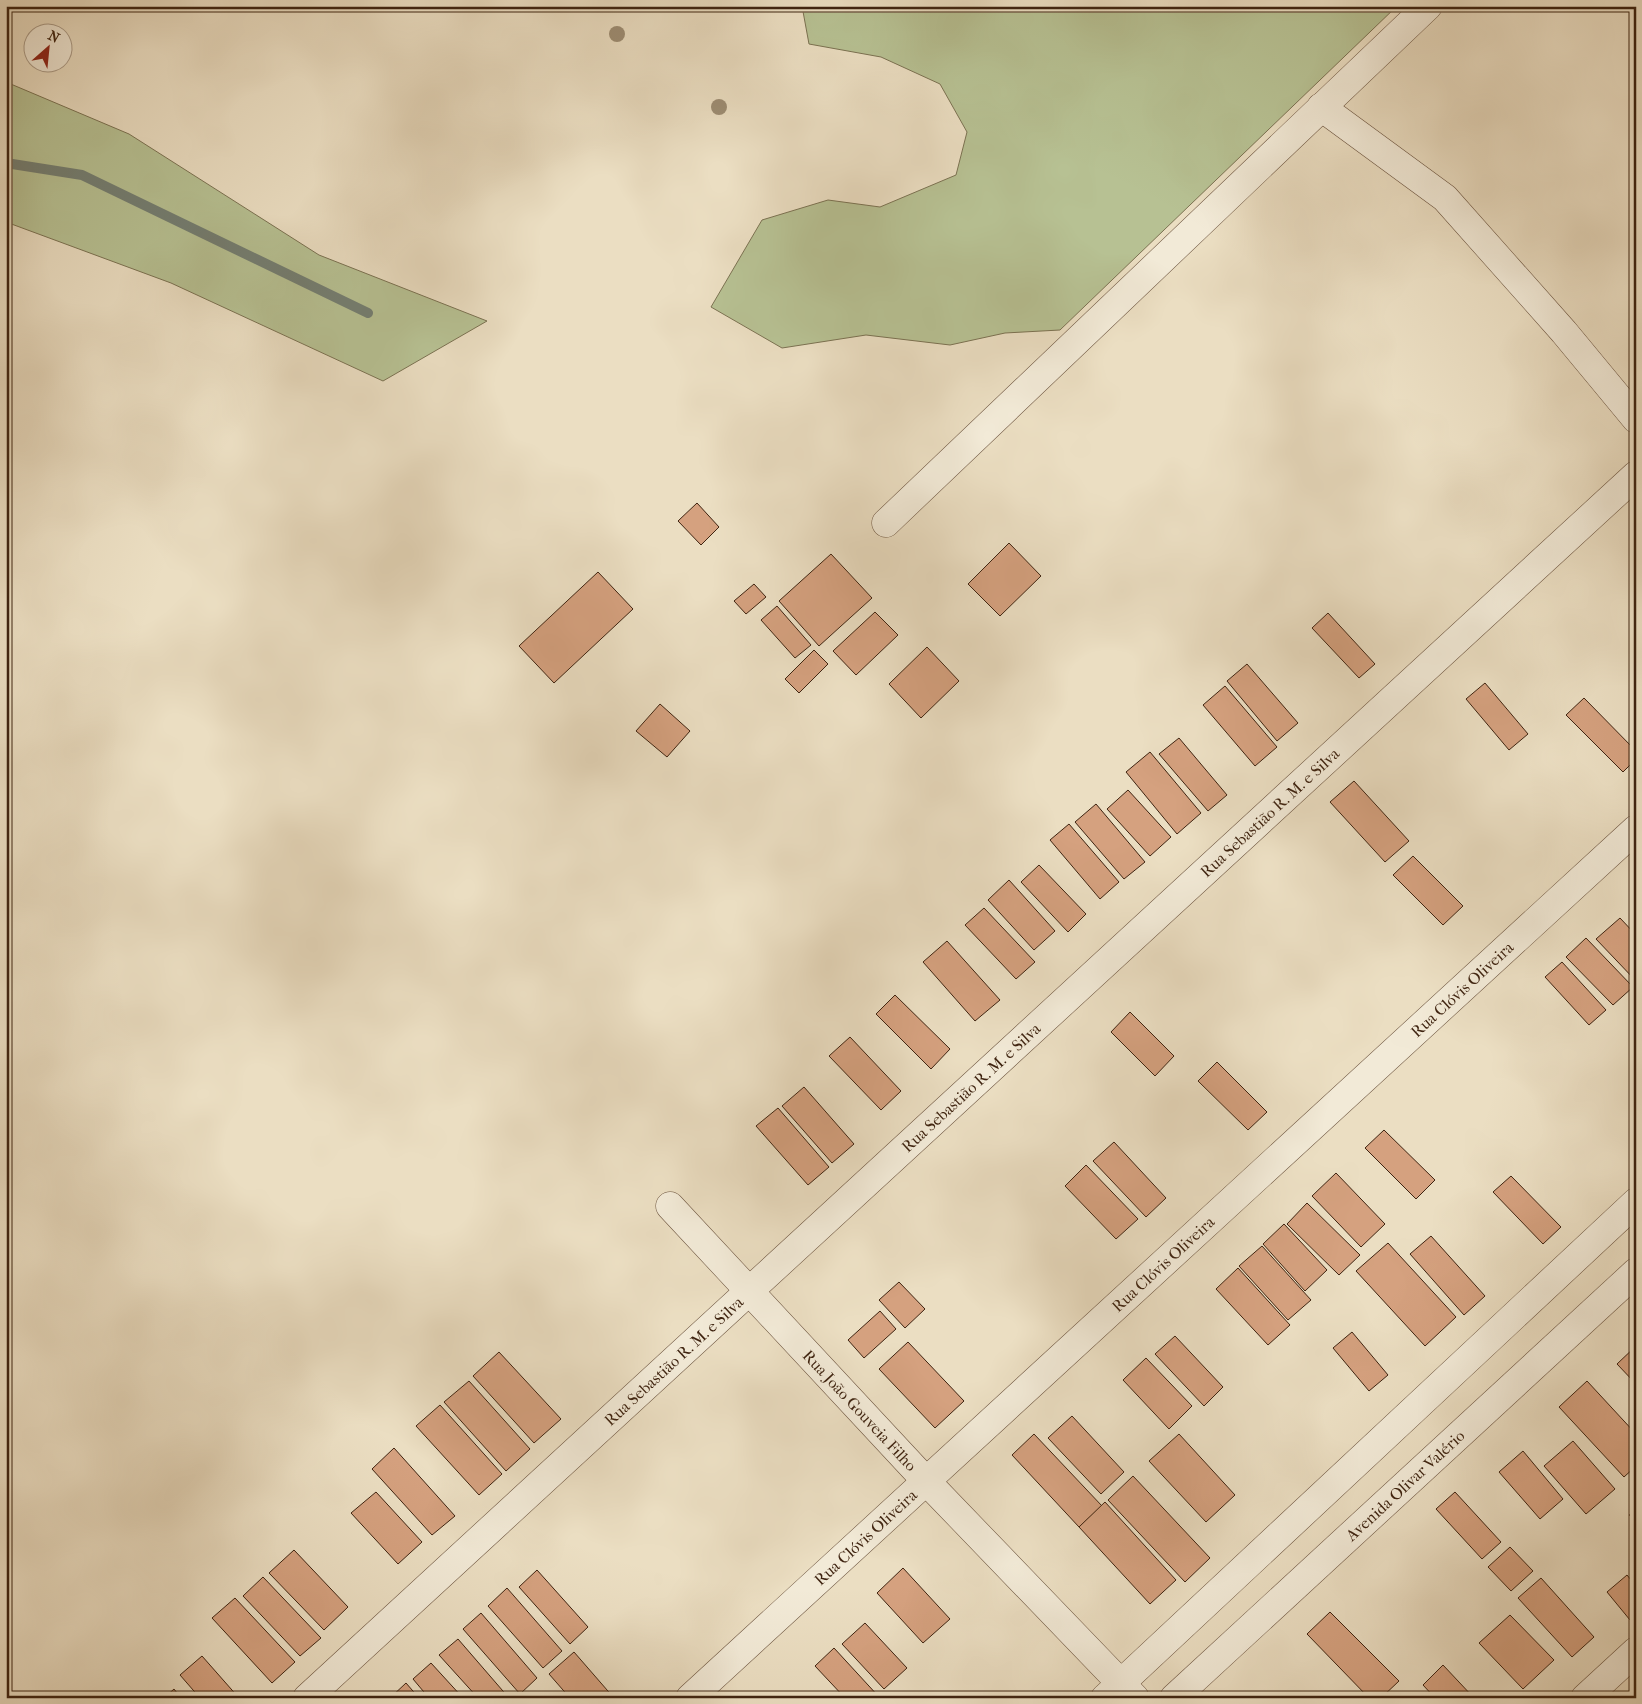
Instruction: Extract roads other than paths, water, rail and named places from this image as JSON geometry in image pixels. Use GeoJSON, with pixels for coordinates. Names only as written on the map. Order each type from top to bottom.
{"type":"FeatureCollection","features":[{"type":"Feature","properties":{"kind":"street"},"geometry":{"type":"LineString","coordinates":[[886,523],[1428,6]]}},
{"type":"Feature","properties":{"kind":"street"},"geometry":{"type":"LineString","coordinates":[[1321,107],[1445,198],[1564,332],[1636,419]]}},
{"type":"Feature","properties":{"kind":"street","name":"Rua Sebastião R. M. e Silva"},"geometry":{"type":"LineString","coordinates":[[306,1698],[1636,475]]}},
{"type":"Feature","properties":{"kind":"street","name":"Rua Clóvis Oliveira"},"geometry":{"type":"LineString","coordinates":[[690,1698],[1636,829]]}},
{"type":"Feature","properties":{"kind":"street"},"geometry":{"type":"LineString","coordinates":[[1120,1693],[1636,1202]]}},
{"type":"Feature","properties":{"kind":"street","name":"Rua João Gouveia Filho"},"geometry":{"type":"LineString","coordinates":[[670,1206],[1120,1693]]}},
{"type":"Feature","properties":{"kind":"street","name":"Avenida Olivar Valério"},"geometry":{"type":"LineString","coordinates":[[1174,1698],[1636,1272]]}},
{"type":"Feature","properties":{"kind":"street"},"geometry":{"type":"LineString","coordinates":[[1585,1698],[1636,1651]]}},
{"type":"Feature","properties":{"kind":"waterway"},"geometry":{"type":"LineString","coordinates":[[6,163],[82,175],[368,313]]}}]}
